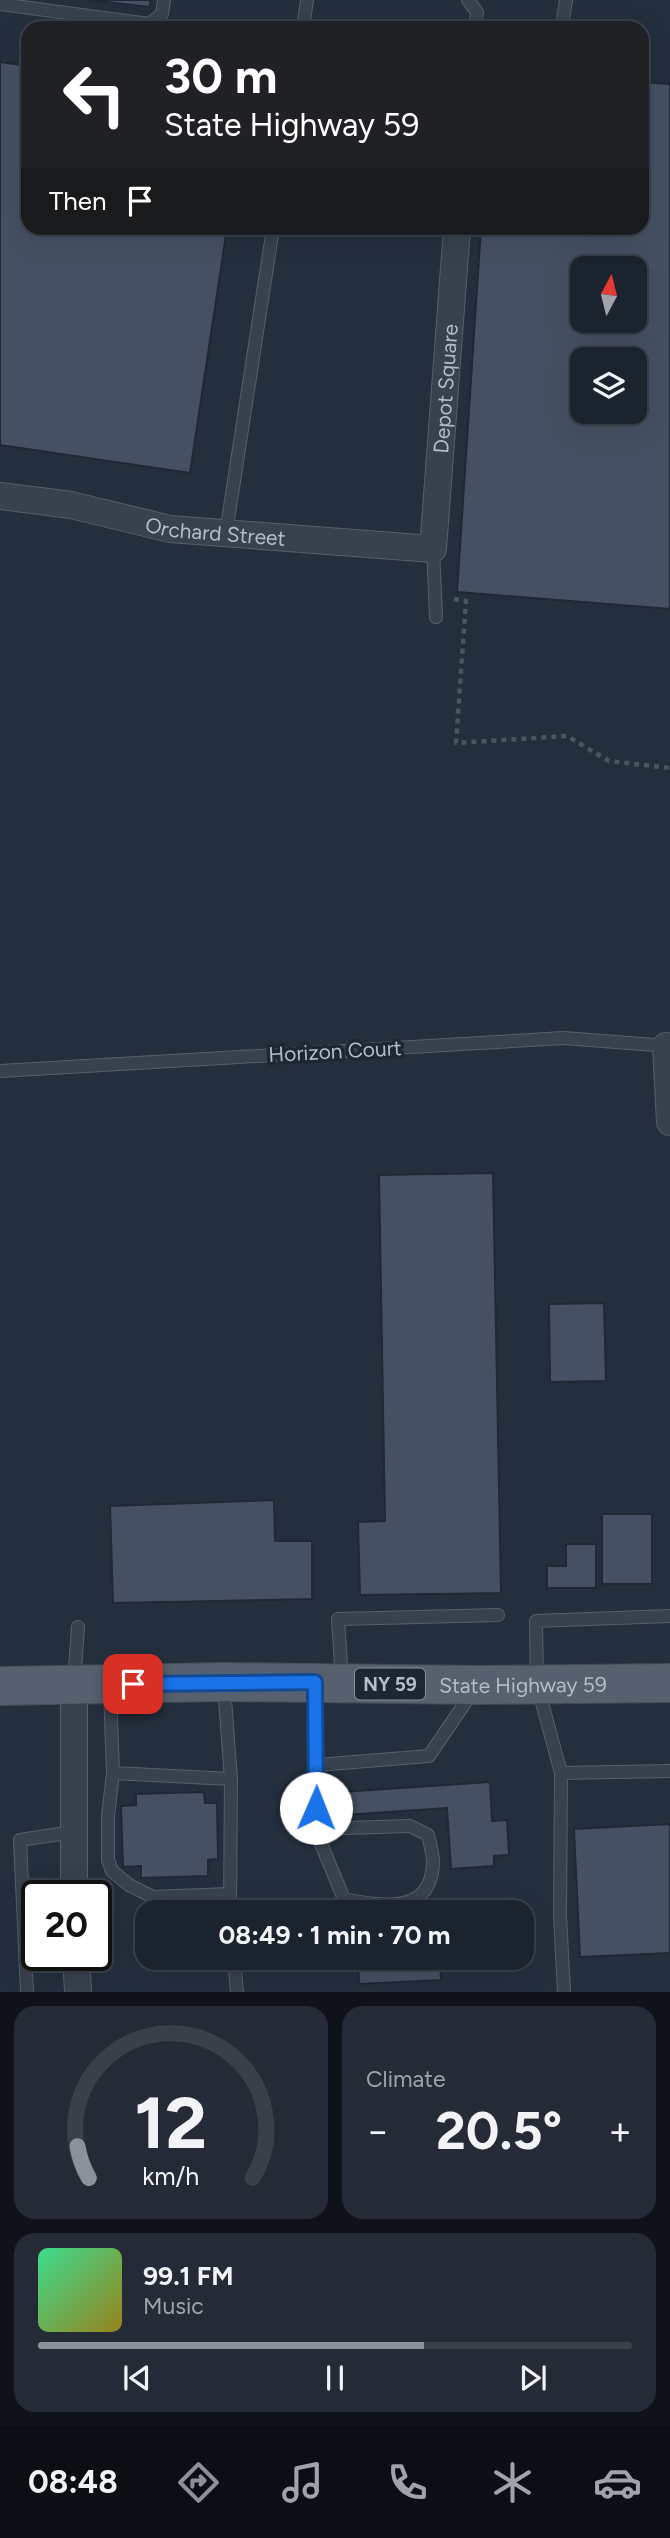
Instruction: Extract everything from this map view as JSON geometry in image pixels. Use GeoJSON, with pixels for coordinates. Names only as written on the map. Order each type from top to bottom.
{"type":"FeatureCollection","features":[{"type":"Feature","properties":{"kind":"main road","name":"State Highway 59"},"geometry":{"type":"LineString","coordinates":[[0,1686],[224,1682],[477,1685],[670,1683]]}},
{"type":"Feature","properties":{"kind":"street","name":"Depot Square"},"geometry":{"type":"LineString","coordinates":[[433,550],[456,235]]}},
{"type":"Feature","properties":{"kind":"street","name":"Orchard Street"},"geometry":{"type":"LineString","coordinates":[[0,496],[71,505],[170,529],[433,550]]}},
{"type":"Feature","properties":{"kind":"street"},"geometry":{"type":"LineString","coordinates":[[668,1046],[670,1122]]}},
{"type":"Feature","properties":{"kind":"street"},"geometry":{"type":"LineString","coordinates":[[75,1880],[73,1832],[92,1685]]}},
{"type":"Feature","properties":{"kind":"street"},"geometry":{"type":"LineString","coordinates":[[77,1971],[78,1992]]}},
{"type":"Feature","properties":{"kind":"lane"},"geometry":{"type":"LineString","coordinates":[[153,21],[162,14],[164,0]]}},
{"type":"Feature","properties":{"kind":"lane"},"geometry":{"type":"LineString","coordinates":[[304,21],[307,0]]}},
{"type":"Feature","properties":{"kind":"lane"},"geometry":{"type":"LineString","coordinates":[[468,0],[477,12],[476,21]]}},
{"type":"Feature","properties":{"kind":"lane"},"geometry":{"type":"LineString","coordinates":[[563,21],[566,0]]}},
{"type":"Feature","properties":{"kind":"lane"},"geometry":{"type":"LineString","coordinates":[[0,4],[127,21]]}},
{"type":"Feature","properties":{"kind":"lane"},"geometry":{"type":"LineString","coordinates":[[226,533],[272,235]]}},
{"type":"Feature","properties":{"kind":"lane"},"geometry":{"type":"LineString","coordinates":[[433,550],[436,617]]}},
{"type":"Feature","properties":{"kind":"lane","name":"Horizon Court"},"geometry":{"type":"LineString","coordinates":[[0,1071],[564,1038],[668,1046]]}},
{"type":"Feature","properties":{"kind":"lane"},"geometry":{"type":"LineString","coordinates":[[315,1829],[410,1826],[419,1830],[428,1835],[433,1862],[429,1886],[411,1902],[384,1906],[344,1899],[315,1829],[317,1765],[338,1619],[498,1615]]}},
{"type":"Feature","properties":{"kind":"lane"},"geometry":{"type":"LineString","coordinates":[[564,1992],[560,1916],[561,1773],[537,1684],[536,1621],[670,1616]]}},
{"type":"Feature","properties":{"kind":"lane"},"geometry":{"type":"LineString","coordinates":[[78,1627],[113,1773],[108,1816],[108,1860],[112,1871],[130,1885],[153,1897],[229,1894]]}},
{"type":"Feature","properties":{"kind":"lane"},"geometry":{"type":"LineString","coordinates":[[224,1682],[231,1779],[229,1900]]}},
{"type":"Feature","properties":{"kind":"lane"},"geometry":{"type":"LineString","coordinates":[[317,1765],[429,1756],[477,1685]]}},
{"type":"Feature","properties":{"kind":"lane"},"geometry":{"type":"LineString","coordinates":[[561,1773],[670,1771]]}},
{"type":"Feature","properties":{"kind":"lane"},"geometry":{"type":"LineString","coordinates":[[113,1773],[231,1779]]}},
{"type":"Feature","properties":{"kind":"lane"},"geometry":{"type":"LineString","coordinates":[[27,1992],[20,1840],[73,1832]]}},
{"type":"Feature","properties":{"kind":"lane"},"geometry":{"type":"LineString","coordinates":[[235,1970],[237,1992]]}},
{"type":"Feature","properties":{"kind":"path"},"geometry":{"type":"LineString","coordinates":[[466,601],[456,744],[567,736],[609,761],[670,768]]}},
{"type":"Feature","properties":{"kind":"building"},"geometry":{"type":"Polygon","coordinates":[[[89,0],[150,0],[150,7],[89,0]]]}},
{"type":"Feature","properties":{"kind":"building"},"geometry":{"type":"Polygon","coordinates":[[[0,62],[21,65],[21,235],[226,235],[190,473],[0,445],[0,62]]]}},
{"type":"Feature","properties":{"kind":"building"},"geometry":{"type":"Polygon","coordinates":[[[649,82],[670,84],[670,609],[457,592],[481,235],[649,235],[649,82]]]}},
{"type":"Feature","properties":{"kind":"building"},"geometry":{"type":"Polygon","coordinates":[[[493,1173],[501,1593],[360,1595],[358,1522],[385,1521],[379,1175],[493,1173]]]}},
{"type":"Feature","properties":{"kind":"building"},"geometry":{"type":"Polygon","coordinates":[[[604,1303],[606,1381],[550,1382],[549,1304],[604,1303]]]}},
{"type":"Feature","properties":{"kind":"building"},"geometry":{"type":"Polygon","coordinates":[[[274,1500],[275,1541],[312,1541],[312,1599],[113,1603],[110,1506],[274,1500]]]}},
{"type":"Feature","properties":{"kind":"building"},"geometry":{"type":"Polygon","coordinates":[[[602,1514],[652,1514],[652,1584],[602,1584],[602,1514]]]}},
{"type":"Feature","properties":{"kind":"building"},"geometry":{"type":"Polygon","coordinates":[[[566,1544],[596,1544],[596,1588],[547,1588],[547,1566],[566,1566],[566,1544]]]}},
{"type":"Feature","properties":{"kind":"building"},"geometry":{"type":"Polygon","coordinates":[[[490,1782],[492,1821],[507,1820],[509,1855],[494,1856],[494,1866],[451,1869],[447,1808],[343,1815],[341,1792],[490,1782]]]}},
{"type":"Feature","properties":{"kind":"building"},"geometry":{"type":"Polygon","coordinates":[[[204,1792],[205,1803],[217,1803],[218,1859],[208,1860],[208,1876],[141,1878],[141,1866],[123,1867],[121,1806],[136,1805],[136,1794],[204,1792]]]}},
{"type":"Feature","properties":{"kind":"building"},"geometry":{"type":"Polygon","coordinates":[[[670,1824],[670,1953],[580,1957],[574,1829],[670,1824]]]}},
{"type":"Feature","properties":{"kind":"building"},"geometry":{"type":"Polygon","coordinates":[[[358,1970],[441,1970],[441,1980],[359,1984],[358,1970]]]}},
{"type":"Feature","properties":{"kind":"route"},"geometry":{"type":"LineString","coordinates":[[133,1684],[315,1682],[316,1808]]}}]}
